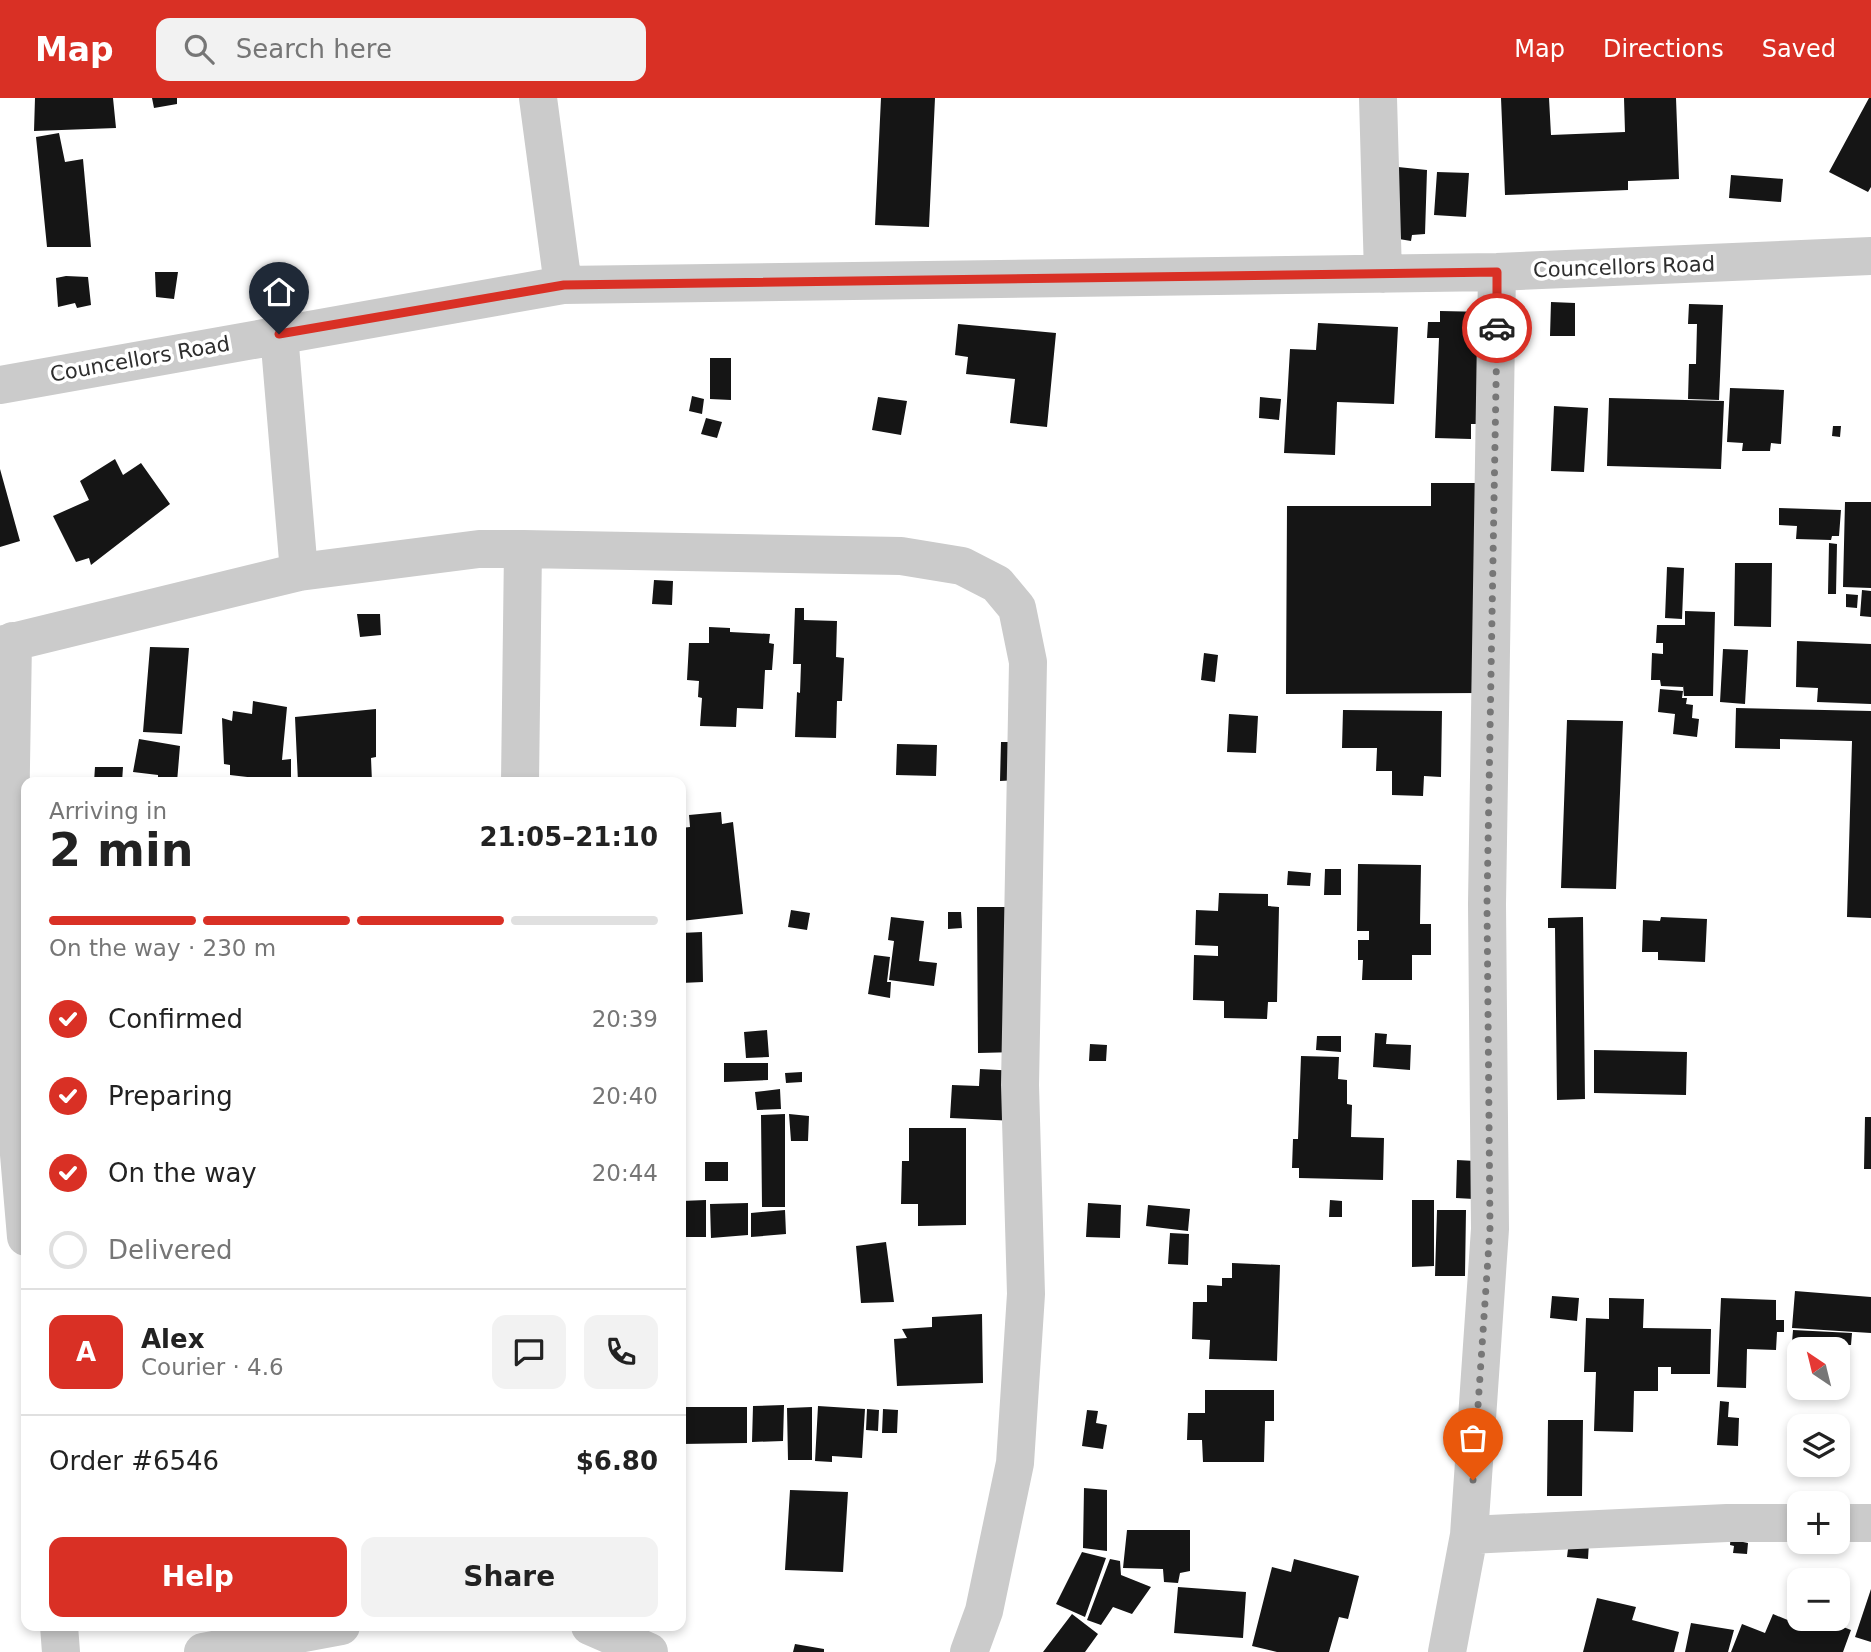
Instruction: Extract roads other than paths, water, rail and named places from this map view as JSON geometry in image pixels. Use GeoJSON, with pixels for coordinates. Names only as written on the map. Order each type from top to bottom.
{"type":"FeatureCollection","features":[{"type":"Feature","properties":{"kind":"street"},"geometry":{"type":"LineString","coordinates":[[537,98],[564,285]]}},
{"type":"Feature","properties":{"kind":"street"},"geometry":{"type":"LineString","coordinates":[[1378,98],[1383,274]]}},
{"type":"Feature","properties":{"kind":"street","name":"Councellors Road"},"geometry":{"type":"LineString","coordinates":[[0,384],[564,285],[1497,272],[1871,256]]}},
{"type":"Feature","properties":{"kind":"street"},"geometry":{"type":"LineString","coordinates":[[1447,1652],[1469,1535],[1490,1228],[1487,904],[1497,272]]}},
{"type":"Feature","properties":{"kind":"street"},"geometry":{"type":"LineString","coordinates":[[279,334],[299,572]]}},
{"type":"Feature","properties":{"kind":"street"},"geometry":{"type":"LineString","coordinates":[[21,1178],[7,1013],[6,643],[299,572],[479,549],[901,556],[962,566],[997,584],[1017,608],[1028,663],[1020,1085],[1026,1294],[1015,1463],[984,1611],[969,1652]]}},
{"type":"Feature","properties":{"kind":"street"},"geometry":{"type":"LineString","coordinates":[[520,777],[523,549]]}},
{"type":"Feature","properties":{"kind":"street"},"geometry":{"type":"LineString","coordinates":[[1469,1535],[1727,1523],[1787,1523]]}},
{"type":"Feature","properties":{"kind":"street"},"geometry":{"type":"LineString","coordinates":[[1850,1523],[1871,1523]]}},
{"type":"Feature","properties":{"kind":"street"},"geometry":{"type":"LineString","coordinates":[[59,1631],[61,1652]]}},
{"type":"Feature","properties":{"kind":"street"},"geometry":{"type":"LineString","coordinates":[[203,1652],[314,1631]]}},
{"type":"Feature","properties":{"kind":"street"},"geometry":{"type":"LineString","coordinates":[[601,1631],[649,1652]]}}]}
